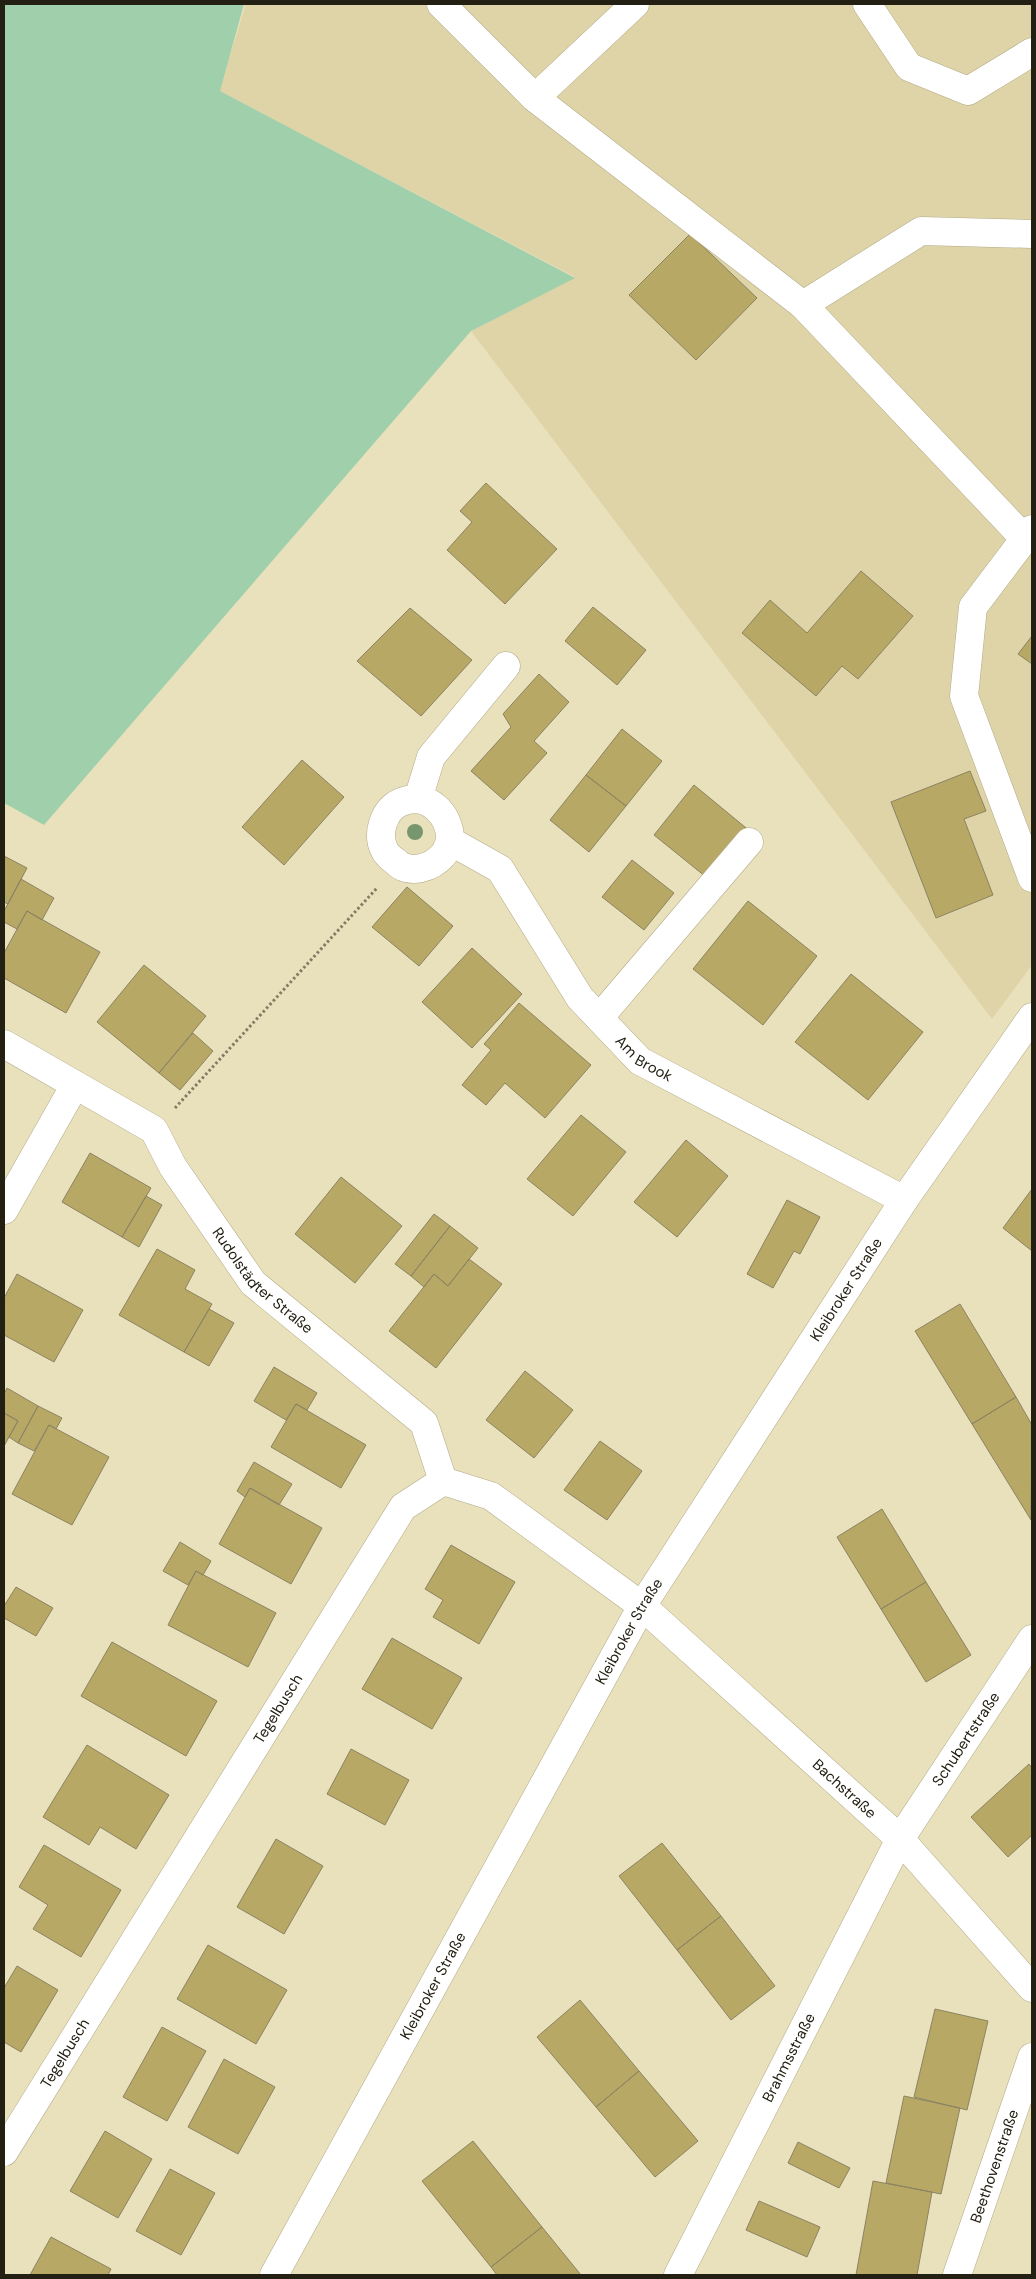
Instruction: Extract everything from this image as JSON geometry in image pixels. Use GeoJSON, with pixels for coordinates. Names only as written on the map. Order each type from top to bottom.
{"type":"FeatureCollection","features":[{"type":"Feature","properties":{"kind":"street"},"geometry":{"type":"LineString","coordinates":[[441,4],[535,98],[803,305],[1029,534],[973,607],[964,696],[1032,878]]}},
{"type":"Feature","properties":{"kind":"street"},"geometry":{"type":"LineString","coordinates":[[535,98],[635,4]]}},
{"type":"Feature","properties":{"kind":"street"},"geometry":{"type":"LineString","coordinates":[[867,4],[909,67],[968,91],[1032,52]]}},
{"type":"Feature","properties":{"kind":"street"},"geometry":{"type":"LineString","coordinates":[[803,305],[921,231],[1032,234]]}},
{"type":"Feature","properties":{"kind":"street"},"geometry":{"type":"LineString","coordinates":[[418,799],[431,757],[506,666]]}},
{"type":"Feature","properties":{"kind":"street"},"geometry":{"type":"LineString","coordinates":[[418,799],[438,807],[446,817],[450,831],[450,841],[444,854],[431,865],[415,870],[398,865],[385,852],[380,833],[386,815],[400,802],[418,799]]}},
{"type":"Feature","properties":{"kind":"street","name":"Am Brook"},"geometry":{"type":"LineString","coordinates":[[450,841],[500,870],[580,998],[640,1061],[904,1200]]}},
{"type":"Feature","properties":{"kind":"street"},"geometry":{"type":"LineString","coordinates":[[599,1018],[749,842]]}},
{"type":"Feature","properties":{"kind":"street","name":"Kleibroker Straße"},"geometry":{"type":"LineString","coordinates":[[274,2275],[642,1606],[904,1200],[1031,1023]]}},
{"type":"Feature","properties":{"kind":"street"},"geometry":{"type":"LineString","coordinates":[[4,1044],[154,1130]]}},
{"type":"Feature","properties":{"kind":"street"},"geometry":{"type":"LineString","coordinates":[[4,1210],[74,1085]]}},
{"type":"Feature","properties":{"kind":"street","name":"Rudolstädter Straße"},"geometry":{"type":"LineString","coordinates":[[154,1130],[173,1168],[253,1283],[424,1422],[443,1481]]}},
{"type":"Feature","properties":{"kind":"street"},"geometry":{"type":"LineString","coordinates":[[443,1481],[492,1496],[642,1606]]}},
{"type":"Feature","properties":{"kind":"street","name":"Tegelbusch"},"geometry":{"type":"LineString","coordinates":[[4,2152],[403,1507],[443,1481]]}},
{"type":"Feature","properties":{"kind":"street","name":"Bachstraße"},"geometry":{"type":"LineString","coordinates":[[642,1606],[900,1839],[1032,1988]]}},
{"type":"Feature","properties":{"kind":"street","name":"Schubertstraße"},"geometry":{"type":"LineString","coordinates":[[900,1839],[1032,1639]]}},
{"type":"Feature","properties":{"kind":"street","name":"Brahmsstraße"},"geometry":{"type":"LineString","coordinates":[[678,2275],[900,1839]]}},
{"type":"Feature","properties":{"kind":"street","name":"Beethovenstraße"},"geometry":{"type":"LineString","coordinates":[[957,2275],[1032,2057]]}},
{"type":"Feature","properties":{"kind":"path"},"geometry":{"type":"LineString","coordinates":[[154,1130],[398,865]]}},
{"type":"Feature","properties":{"kind":"shaded area"},"geometry":{"type":"Polygon","coordinates":[[[246,4],[1032,4],[1032,965],[992,1019],[471,331],[575,277],[219,91],[246,4]]]}},
{"type":"Feature","properties":{"kind":"green space"},"geometry":{"type":"Polygon","coordinates":[[[4,4],[244,4],[220,91],[575,278],[471,331],[44,825],[4,803],[4,4]]]}},
{"type":"Feature","properties":{"kind":"building"},"geometry":{"type":"Polygon","coordinates":[[[690,234],[757,298],[696,360],[629,295],[690,234]]]}},
{"type":"Feature","properties":{"kind":"building"},"geometry":{"type":"Polygon","coordinates":[[[486,483],[557,549],[505,604],[447,550],[472,522],[460,511],[486,483]]]}},
{"type":"Feature","properties":{"kind":"building"},"geometry":{"type":"Polygon","coordinates":[[[861,571],[913,616],[858,679],[842,666],[816,696],[742,633],[770,600],[807,633],[861,571]]]}},
{"type":"Feature","properties":{"kind":"building"},"geometry":{"type":"Polygon","coordinates":[[[593,607],[646,650],[617,685],[565,641],[593,607]]]}},
{"type":"Feature","properties":{"kind":"building"},"geometry":{"type":"Polygon","coordinates":[[[410,608],[472,660],[421,716],[357,661],[410,608]]]}},
{"type":"Feature","properties":{"kind":"building"},"geometry":{"type":"Polygon","coordinates":[[[1032,636],[1032,664],[1018,654],[1032,636]]]}},
{"type":"Feature","properties":{"kind":"building"},"geometry":{"type":"Polygon","coordinates":[[[539,674],[569,702],[534,741],[547,753],[504,800],[471,771],[511,727],[503,714],[539,674]]]}},
{"type":"Feature","properties":{"kind":"building"},"geometry":{"type":"Polygon","coordinates":[[[622,729],[662,761],[626,806],[586,775],[622,729]]]}},
{"type":"Feature","properties":{"kind":"building"},"geometry":{"type":"Polygon","coordinates":[[[302,760],[344,797],[284,865],[242,827],[302,760]]]}},
{"type":"Feature","properties":{"kind":"building"},"geometry":{"type":"Polygon","coordinates":[[[970,771],[986,811],[964,819],[993,895],[936,918],[891,802],[970,771]]]}},
{"type":"Feature","properties":{"kind":"building"},"geometry":{"type":"Polygon","coordinates":[[[586,775],[626,806],[589,852],[550,820],[586,775]]]}},
{"type":"Feature","properties":{"kind":"building"},"geometry":{"type":"Polygon","coordinates":[[[694,785],[751,832],[711,881],[654,835],[694,785]]]}},
{"type":"Feature","properties":{"kind":"building"},"geometry":{"type":"Polygon","coordinates":[[[4,856],[27,868],[8,904],[4,902],[4,856]]]}},
{"type":"Feature","properties":{"kind":"building"},"geometry":{"type":"Polygon","coordinates":[[[632,860],[674,893],[644,930],[602,897],[632,860]]]}},
{"type":"Feature","properties":{"kind":"building"},"geometry":{"type":"Polygon","coordinates":[[[21,879],[54,898],[42,920],[27,911],[17,929],[4,922],[4,911],[21,879]]]}},
{"type":"Feature","properties":{"kind":"building"},"geometry":{"type":"Polygon","coordinates":[[[407,887],[453,926],[419,966],[372,927],[407,887]]]}},
{"type":"Feature","properties":{"kind":"building"},"geometry":{"type":"Polygon","coordinates":[[[748,901],[817,956],[763,1025],[693,969],[748,901]]]}},
{"type":"Feature","properties":{"kind":"building"},"geometry":{"type":"Polygon","coordinates":[[[27,911],[100,952],[66,1013],[4,978],[4,953],[27,911]]]}},
{"type":"Feature","properties":{"kind":"building"},"geometry":{"type":"Polygon","coordinates":[[[472,948],[522,994],[472,1048],[422,1002],[472,948]]]}},
{"type":"Feature","properties":{"kind":"building"},"geometry":{"type":"Polygon","coordinates":[[[144,965],[206,1016],[159,1073],[97,1022],[144,965]]]}},
{"type":"Feature","properties":{"kind":"building"},"geometry":{"type":"Polygon","coordinates":[[[851,974],[923,1032],[868,1100],[795,1042],[851,974]]]}},
{"type":"Feature","properties":{"kind":"building"},"geometry":{"type":"Polygon","coordinates":[[[519,1003],[591,1065],[545,1118],[505,1083],[486,1105],[462,1085],[491,1050],[484,1044],[519,1003]]]}},
{"type":"Feature","properties":{"kind":"building"},"geometry":{"type":"Polygon","coordinates":[[[193,1033],[213,1051],[180,1090],[159,1073],[193,1033]]]}},
{"type":"Feature","properties":{"kind":"building"},"geometry":{"type":"Polygon","coordinates":[[[581,1115],[626,1152],[573,1216],[527,1179],[581,1115]]]}},
{"type":"Feature","properties":{"kind":"building"},"geometry":{"type":"Polygon","coordinates":[[[686,1140],[728,1176],[677,1237],[634,1202],[686,1140]]]}},
{"type":"Feature","properties":{"kind":"building"},"geometry":{"type":"Polygon","coordinates":[[[90,1153],[151,1188],[122,1237],[62,1202],[90,1153]]]}},
{"type":"Feature","properties":{"kind":"building"},"geometry":{"type":"Polygon","coordinates":[[[341,1177],[402,1226],[355,1283],[295,1234],[341,1177]]]}},
{"type":"Feature","properties":{"kind":"building"},"geometry":{"type":"Polygon","coordinates":[[[1032,1189],[1032,1251],[1003,1228],[1032,1189]]]}},
{"type":"Feature","properties":{"kind":"building"},"geometry":{"type":"Polygon","coordinates":[[[146,1196],[162,1205],[139,1247],[122,1237],[146,1196]]]}},
{"type":"Feature","properties":{"kind":"building"},"geometry":{"type":"Polygon","coordinates":[[[787,1200],[820,1217],[800,1254],[794,1251],[773,1288],[747,1274],[787,1200]]]}},
{"type":"Feature","properties":{"kind":"building"},"geometry":{"type":"Polygon","coordinates":[[[434,1214],[450,1226],[411,1276],[395,1264],[434,1214]]]}},
{"type":"Feature","properties":{"kind":"building"},"geometry":{"type":"Polygon","coordinates":[[[450,1226],[478,1248],[448,1286],[434,1274],[424,1287],[411,1276],[450,1226]]]}},
{"type":"Feature","properties":{"kind":"building"},"geometry":{"type":"Polygon","coordinates":[[[157,1249],[195,1270],[185,1289],[212,1304],[184,1352],[119,1315],[157,1249]]]}},
{"type":"Feature","properties":{"kind":"building"},"geometry":{"type":"Polygon","coordinates":[[[469,1259],[502,1284],[436,1368],[389,1331],[434,1274],[448,1286],[469,1259]]]}},
{"type":"Feature","properties":{"kind":"building"},"geometry":{"type":"Polygon","coordinates":[[[17,1274],[83,1310],[54,1362],[4,1335],[4,1298],[17,1274]]]}},
{"type":"Feature","properties":{"kind":"building"},"geometry":{"type":"Polygon","coordinates":[[[960,1304],[1016,1397],[972,1424],[915,1331],[960,1304]]]}},
{"type":"Feature","properties":{"kind":"building"},"geometry":{"type":"Polygon","coordinates":[[[209,1309],[234,1323],[209,1366],[184,1352],[209,1309]]]}},
{"type":"Feature","properties":{"kind":"building"},"geometry":{"type":"Polygon","coordinates":[[[274,1367],[317,1393],[307,1410],[296,1404],[286,1420],[254,1401],[274,1367]]]}},
{"type":"Feature","properties":{"kind":"building"},"geometry":{"type":"Polygon","coordinates":[[[525,1371],[573,1410],[534,1458],[486,1420],[525,1371]]]}},
{"type":"Feature","properties":{"kind":"building"},"geometry":{"type":"Polygon","coordinates":[[[7,1388],[38,1406],[18,1443],[9,1437],[18,1421],[4,1413],[4,1394],[7,1388]]]}},
{"type":"Feature","properties":{"kind":"building"},"geometry":{"type":"Polygon","coordinates":[[[1016,1397],[1032,1425],[1031,1520],[972,1424],[1016,1397]]]}},
{"type":"Feature","properties":{"kind":"building"},"geometry":{"type":"Polygon","coordinates":[[[296,1404],[366,1445],[341,1488],[271,1447],[296,1404]]]}},
{"type":"Feature","properties":{"kind":"building"},"geometry":{"type":"Polygon","coordinates":[[[38,1406],[62,1418],[56,1429],[49,1425],[34,1451],[18,1443],[38,1406]]]}},
{"type":"Feature","properties":{"kind":"building"},"geometry":{"type":"Polygon","coordinates":[[[4,1413],[18,1421],[4,1446],[4,1413]]]}},
{"type":"Feature","properties":{"kind":"building"},"geometry":{"type":"Polygon","coordinates":[[[49,1425],[109,1457],[72,1525],[12,1494],[49,1425]]]}},
{"type":"Feature","properties":{"kind":"building"},"geometry":{"type":"Polygon","coordinates":[[[600,1441],[642,1471],[607,1520],[564,1490],[600,1441]]]}},
{"type":"Feature","properties":{"kind":"building"},"geometry":{"type":"Polygon","coordinates":[[[254,1462],[292,1484],[279,1505],[250,1488],[245,1497],[237,1491],[254,1462]]]}},
{"type":"Feature","properties":{"kind":"building"},"geometry":{"type":"Polygon","coordinates":[[[250,1488],[322,1528],[291,1584],[219,1544],[250,1488]]]}},
{"type":"Feature","properties":{"kind":"building"},"geometry":{"type":"Polygon","coordinates":[[[882,1509],[926,1582],[881,1609],[837,1537],[882,1509]]]}},
{"type":"Feature","properties":{"kind":"building"},"geometry":{"type":"Polygon","coordinates":[[[180,1542],[211,1561],[203,1575],[196,1571],[188,1585],[163,1571],[180,1542]]]}},
{"type":"Feature","properties":{"kind":"building"},"geometry":{"type":"Polygon","coordinates":[[[451,1545],[515,1582],[479,1644],[433,1617],[443,1600],[425,1589],[451,1545]]]}},
{"type":"Feature","properties":{"kind":"building"},"geometry":{"type":"Polygon","coordinates":[[[196,1571],[276,1613],[248,1667],[168,1625],[196,1571]]]}},
{"type":"Feature","properties":{"kind":"building"},"geometry":{"type":"Polygon","coordinates":[[[926,1582],[971,1655],[926,1682],[881,1609],[926,1582]]]}},
{"type":"Feature","properties":{"kind":"building"},"geometry":{"type":"Polygon","coordinates":[[[16,1587],[53,1608],[36,1636],[4,1618],[4,1606],[16,1587]]]}},
{"type":"Feature","properties":{"kind":"building"},"geometry":{"type":"Polygon","coordinates":[[[392,1638],[462,1678],[432,1729],[362,1689],[392,1638]]]}},
{"type":"Feature","properties":{"kind":"building"},"geometry":{"type":"Polygon","coordinates":[[[112,1642],[217,1701],[186,1756],[81,1696],[112,1642]]]}},
{"type":"Feature","properties":{"kind":"building"},"geometry":{"type":"Polygon","coordinates":[[[87,1745],[169,1795],[136,1849],[100,1827],[89,1845],[43,1817],[87,1745]]]}},
{"type":"Feature","properties":{"kind":"building"},"geometry":{"type":"Polygon","coordinates":[[[351,1749],[409,1780],[385,1825],[327,1794],[351,1749]]]}},
{"type":"Feature","properties":{"kind":"building"},"geometry":{"type":"Polygon","coordinates":[[[1029,1764],[1032,1768],[1032,1835],[1008,1857],[971,1817],[1029,1764]]]}},
{"type":"Feature","properties":{"kind":"building"},"geometry":{"type":"Polygon","coordinates":[[[276,1839],[323,1866],[284,1934],[237,1907],[276,1839]]]}},
{"type":"Feature","properties":{"kind":"building"},"geometry":{"type":"Polygon","coordinates":[[[662,1843],[721,1916],[677,1950],[619,1876],[662,1843]]]}},
{"type":"Feature","properties":{"kind":"building"},"geometry":{"type":"Polygon","coordinates":[[[44,1845],[121,1890],[81,1957],[33,1929],[48,1905],[19,1887],[44,1845]]]}},
{"type":"Feature","properties":{"kind":"building"},"geometry":{"type":"Polygon","coordinates":[[[721,1916],[775,1986],[731,2020],[677,1950],[721,1916]]]}},
{"type":"Feature","properties":{"kind":"building"},"geometry":{"type":"Polygon","coordinates":[[[208,1945],[287,1990],[256,2044],[177,1999],[208,1945]]]}},
{"type":"Feature","properties":{"kind":"building"},"geometry":{"type":"Polygon","coordinates":[[[17,1966],[58,1990],[21,2052],[4,2042],[4,1988],[17,1966]]]}},
{"type":"Feature","properties":{"kind":"building"},"geometry":{"type":"Polygon","coordinates":[[[580,2000],[639,2071],[596,2107],[537,2037],[580,2000]]]}},
{"type":"Feature","properties":{"kind":"building"},"geometry":{"type":"Polygon","coordinates":[[[935,2009],[988,2021],[967,2110],[914,2097],[935,2009]]]}},
{"type":"Feature","properties":{"kind":"building"},"geometry":{"type":"Polygon","coordinates":[[[162,2027],[206,2051],[167,2121],[123,2097],[162,2027]]]}},
{"type":"Feature","properties":{"kind":"building"},"geometry":{"type":"Polygon","coordinates":[[[224,2059],[275,2087],[238,2154],[188,2127],[224,2059]]]}},
{"type":"Feature","properties":{"kind":"building"},"geometry":{"type":"Polygon","coordinates":[[[639,2071],[698,2141],[655,2177],[596,2107],[639,2071]]]}},
{"type":"Feature","properties":{"kind":"building"},"geometry":{"type":"Polygon","coordinates":[[[904,2096],[960,2108],[941,2194],[886,2183],[904,2096]]]}},
{"type":"Feature","properties":{"kind":"building"},"geometry":{"type":"Polygon","coordinates":[[[105,2131],[152,2159],[118,2218],[70,2191],[105,2131]]]}},
{"type":"Feature","properties":{"kind":"building"},"geometry":{"type":"Polygon","coordinates":[[[473,2141],[542,2227],[491,2267],[422,2181],[473,2141]]]}},
{"type":"Feature","properties":{"kind":"building"},"geometry":{"type":"Polygon","coordinates":[[[798,2142],[850,2168],[839,2188],[788,2163],[798,2142]]]}},
{"type":"Feature","properties":{"kind":"building"},"geometry":{"type":"Polygon","coordinates":[[[170,2169],[215,2193],[181,2255],[136,2231],[170,2169]]]}},
{"type":"Feature","properties":{"kind":"building"},"geometry":{"type":"Polygon","coordinates":[[[873,2181],[932,2192],[917,2275],[856,2275],[873,2181]]]}},
{"type":"Feature","properties":{"kind":"building"},"geometry":{"type":"Polygon","coordinates":[[[759,2201],[820,2227],[807,2257],[746,2230],[759,2201]]]}},
{"type":"Feature","properties":{"kind":"building"},"geometry":{"type":"Polygon","coordinates":[[[542,2227],[581,2275],[497,2275],[491,2267],[542,2227]]]}},
{"type":"Feature","properties":{"kind":"building"},"geometry":{"type":"Polygon","coordinates":[[[51,2237],[111,2269],[108,2275],[30,2275],[51,2237]]]}}]}
